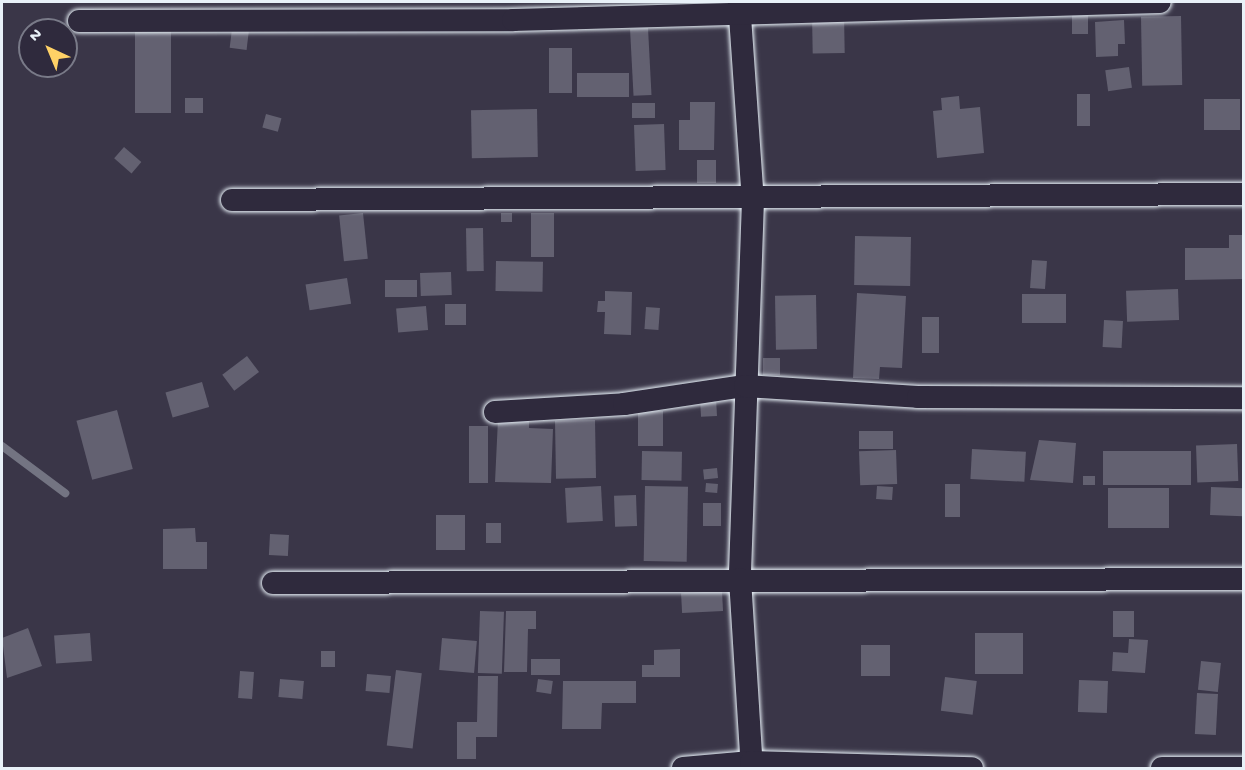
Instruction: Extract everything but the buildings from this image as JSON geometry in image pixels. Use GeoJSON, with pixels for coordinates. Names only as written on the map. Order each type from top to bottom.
{"type":"FeatureCollection","features":[{"type":"Feature","properties":{"kind":"street"},"geometry":{"type":"LineString","coordinates":[[79,21],[513,21],[740,7],[1160,2]]}},
{"type":"Feature","properties":{"kind":"street"},"geometry":{"type":"LineString","coordinates":[[740,7],[753,200],[740,579],[751,765]]}},
{"type":"Feature","properties":{"kind":"street"},"geometry":{"type":"LineString","coordinates":[[232,200],[753,200],[1244,194]]}},
{"type":"Feature","properties":{"kind":"street"},"geometry":{"type":"LineString","coordinates":[[495,412],[624,404],[745,386],[929,397],[1244,398]]}},
{"type":"Feature","properties":{"kind":"street"},"geometry":{"type":"LineString","coordinates":[[273,583],[740,579],[1244,579]]}},
{"type":"Feature","properties":{"kind":"street"},"geometry":{"type":"LineString","coordinates":[[683,768],[751,765],[972,768]]}},
{"type":"Feature","properties":{"kind":"street"},"geometry":{"type":"LineString","coordinates":[[1162,768],[1244,768]]}},
{"type":"Feature","properties":{"kind":"waterway"},"geometry":{"type":"LineString","coordinates":[[2,446],[65,493]]}}]}
